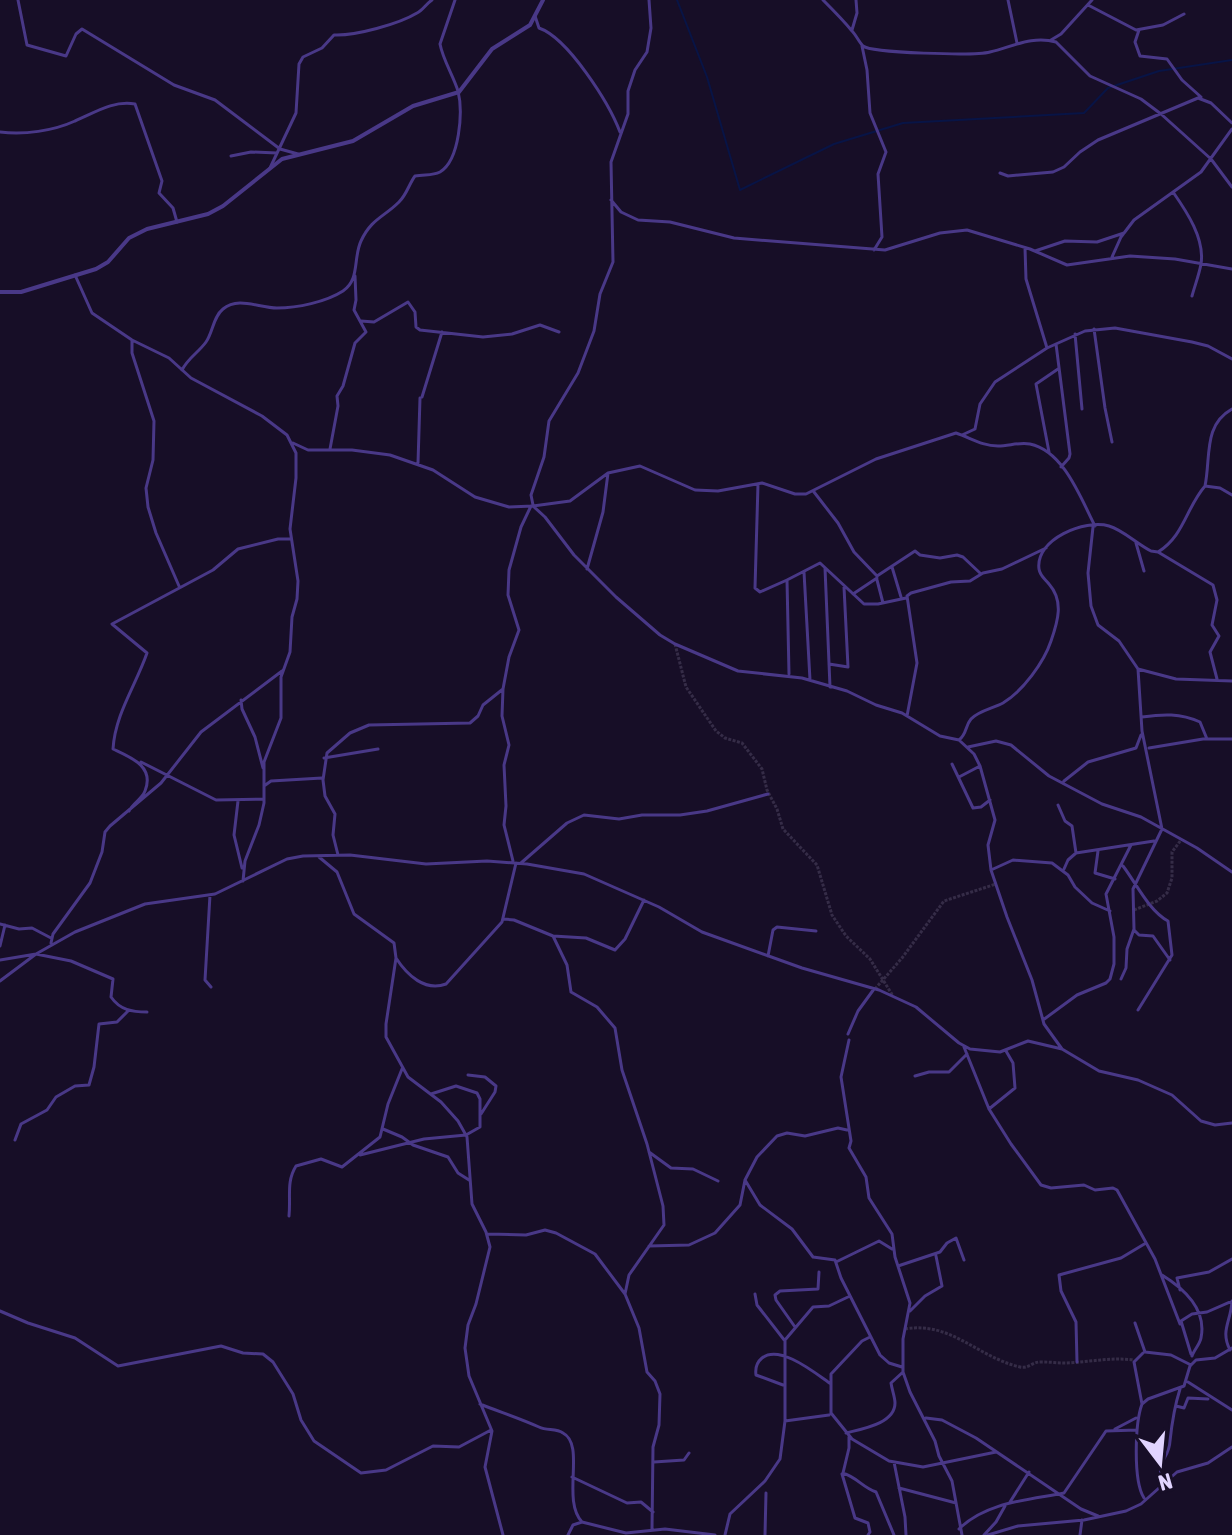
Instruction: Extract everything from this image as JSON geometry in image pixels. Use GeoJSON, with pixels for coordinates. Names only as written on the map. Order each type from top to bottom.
{"type":"FeatureCollection","features":[{"type":"Feature","properties":{"kind":"street"},"geometry":{"type":"LineString","coordinates":[[18,0],[27,45],[65,56],[70,52],[76,34],[82,29],[174,85],[215,100],[278,151]]}},
{"type":"Feature","properties":{"kind":"street"},"geometry":{"type":"LineString","coordinates":[[270,168],[297,110],[299,64],[303,57],[322,48],[332,36],[350,35],[394,22],[419,12],[432,0]]}},
{"type":"Feature","properties":{"kind":"street"},"geometry":{"type":"LineString","coordinates":[[330,450],[337,396],[355,343],[365,335],[354,310],[358,248],[374,220],[397,204],[415,176],[441,171],[451,160],[457,141],[459,92],[440,44],[455,0]]}},
{"type":"Feature","properties":{"kind":"street"},"geometry":{"type":"LineString","coordinates":[[0,292],[21,292],[103,266],[122,244],[139,232],[199,218],[223,206],[282,159],[353,141],[413,106],[459,92],[492,49],[525,30],[543,0]]}},
{"type":"Feature","properties":{"kind":"street"},"geometry":{"type":"LineString","coordinates":[[396,958],[420,983],[441,986],[467,963],[504,919],[517,863],[504,825],[504,765],[509,745],[502,716],[503,689],[509,657],[519,630],[508,595],[509,570],[521,527],[532,506],[531,495],[544,457],[549,421],[578,373],[594,331],[600,294],[613,262],[611,162],[628,114],[630,85],[635,70],[647,52],[651,24],[649,0]]}},
{"type":"Feature","properties":{"kind":"street"},"geometry":{"type":"LineString","coordinates":[[823,0],[862,45],[870,113],[886,152],[878,181],[882,237],[874,250]]}},
{"type":"Feature","properties":{"kind":"street"},"geometry":{"type":"LineString","coordinates":[[852,30],[857,13],[856,0]]}},
{"type":"Feature","properties":{"kind":"street"},"geometry":{"type":"LineString","coordinates":[[1008,0],[1017,43]]}},
{"type":"Feature","properties":{"kind":"street"},"geometry":{"type":"LineString","coordinates":[[862,45],[879,52],[992,52],[1017,43],[1051,40],[1061,34],[1092,0]]}},
{"type":"Feature","properties":{"kind":"street"},"geometry":{"type":"LineString","coordinates":[[1088,5],[1131,29],[1139,30],[1163,25],[1184,14]]}},
{"type":"Feature","properties":{"kind":"street"},"geometry":{"type":"LineString","coordinates":[[535,16],[539,28],[551,32],[598,87],[621,134]]}},
{"type":"Feature","properties":{"kind":"street"},"geometry":{"type":"LineString","coordinates":[[1139,30],[1135,42],[1140,56],[1167,59],[1182,80],[1232,123]]}},
{"type":"Feature","properties":{"kind":"street"},"geometry":{"type":"LineString","coordinates":[[1051,40],[1090,76],[1141,99],[1161,114],[1211,159],[1232,187]]}},
{"type":"Feature","properties":{"kind":"street"},"geometry":{"type":"LineString","coordinates":[[1000,173],[1009,176],[1053,172],[1098,140],[1161,114],[1175,105],[1201,97]]}},
{"type":"Feature","properties":{"kind":"street"},"geometry":{"type":"LineString","coordinates":[[0,132],[40,131],[76,121],[95,110],[116,104],[135,104],[162,181],[159,193],[173,208],[177,222]]}},
{"type":"Feature","properties":{"kind":"street"},"geometry":{"type":"LineString","coordinates":[[1112,257],[1136,218],[1201,172],[1232,129]]}},
{"type":"Feature","properties":{"kind":"street"},"geometry":{"type":"LineString","coordinates":[[231,156],[278,151],[298,154]]}},
{"type":"Feature","properties":{"kind":"street"},"geometry":{"type":"LineString","coordinates":[[1173,192],[1192,221],[1201,251],[1192,296]]}},
{"type":"Feature","properties":{"kind":"street"},"geometry":{"type":"LineString","coordinates":[[611,200],[621,212],[638,220],[670,222],[734,238],[874,250],[902,246],[958,229],[1035,251],[1067,265],[1112,257],[1164,258],[1232,269]]}},
{"type":"Feature","properties":{"kind":"street"},"geometry":{"type":"LineString","coordinates":[[1035,251],[1065,241],[1097,242],[1124,233]]}},
{"type":"Feature","properties":{"kind":"street"},"geometry":{"type":"LineString","coordinates":[[1025,248],[1027,283],[1047,348]]}},
{"type":"Feature","properties":{"kind":"street"},"geometry":{"type":"LineString","coordinates":[[75,275],[92,313],[132,340],[162,354],[191,378],[262,416],[293,443],[308,450],[373,452],[418,463],[475,497],[509,507],[570,501],[608,473],[640,466],[687,488],[703,491],[758,483],[795,494],[814,492],[876,459],[950,434],[962,435],[980,444],[1029,444],[1049,453],[1061,467],[1094,526],[1088,573],[1092,610],[1099,626],[1119,641],[1138,669],[1142,731],[1162,829],[1132,892],[1134,929],[1121,979]]}},
{"type":"Feature","properties":{"kind":"street"},"geometry":{"type":"LineString","coordinates":[[182,370],[208,339],[224,308],[241,303],[273,308],[295,307],[339,294],[350,286],[355,276]]}},
{"type":"Feature","properties":{"kind":"street"},"geometry":{"type":"LineString","coordinates":[[361,321],[374,322],[408,302],[415,312],[416,327],[420,330],[492,336],[512,334],[540,325],[559,332]]}},
{"type":"Feature","properties":{"kind":"street"},"geometry":{"type":"LineString","coordinates":[[962,435],[975,429],[980,404],[995,382],[1047,348],[1075,334],[1115,328],[1200,343],[1232,359]]}},
{"type":"Feature","properties":{"kind":"street"},"geometry":{"type":"LineString","coordinates":[[1094,329],[1112,442]]}},
{"type":"Feature","properties":{"kind":"street"},"geometry":{"type":"LineString","coordinates":[[418,463],[421,398],[442,332]]}},
{"type":"Feature","properties":{"kind":"street"},"geometry":{"type":"LineString","coordinates":[[1075,334],[1082,409]]}},
{"type":"Feature","properties":{"kind":"street"},"geometry":{"type":"LineString","coordinates":[[132,340],[132,353],[154,421],[153,460],[146,488],[148,507],[179,588]]}},
{"type":"Feature","properties":{"kind":"street"},"geometry":{"type":"LineString","coordinates":[[1056,344],[1070,454],[1061,467]]}},
{"type":"Feature","properties":{"kind":"street"},"geometry":{"type":"LineString","coordinates":[[1049,453],[1036,384],[1058,369]]}},
{"type":"Feature","properties":{"kind":"street"},"geometry":{"type":"LineString","coordinates":[[1158,552],[1178,536],[1194,499],[1205,486],[1209,466],[1209,434],[1224,413],[1232,409]]}},
{"type":"Feature","properties":{"kind":"street"},"geometry":{"type":"LineString","coordinates":[[264,770],[281,718],[282,671],[290,652],[292,617],[298,589],[290,518],[297,459],[293,443]]}},
{"type":"Feature","properties":{"kind":"street"},"geometry":{"type":"LineString","coordinates":[[587,569],[603,512],[608,473]]}},
{"type":"Feature","properties":{"kind":"street"},"geometry":{"type":"LineString","coordinates":[[758,483],[755,588],[760,592],[818,563],[864,604],[883,603],[904,598],[918,590],[970,581],[981,574],[1002,569],[1046,548],[1062,534],[1094,526],[1110,527],[1213,585],[1217,600],[1212,625],[1219,636],[1210,653],[1217,679]]}},
{"type":"Feature","properties":{"kind":"street"},"geometry":{"type":"LineString","coordinates":[[1205,486],[1220,488],[1232,495]]}},
{"type":"Feature","properties":{"kind":"street"},"geometry":{"type":"LineString","coordinates":[[814,492],[838,523],[851,548],[877,577],[883,603]]}},
{"type":"Feature","properties":{"kind":"street"},"geometry":{"type":"LineString","coordinates":[[532,506],[540,510],[587,569],[657,633],[675,644],[738,671],[789,676],[830,687],[907,716],[935,734],[959,740],[968,747],[980,766],[995,820],[988,845],[991,870],[1032,980],[1043,1020],[1062,1049]]}},
{"type":"Feature","properties":{"kind":"street"},"geometry":{"type":"LineString","coordinates":[[264,799],[216,800],[113,749],[119,717],[147,653],[112,624],[218,567],[238,549],[278,539],[291,539]]}},
{"type":"Feature","properties":{"kind":"street"},"geometry":{"type":"LineString","coordinates":[[1136,543],[1144,571]]}},
{"type":"Feature","properties":{"kind":"street"},"geometry":{"type":"LineString","coordinates":[[959,740],[974,717],[1012,698],[1048,649],[1060,603],[1039,570],[1046,548]]}},
{"type":"Feature","properties":{"kind":"street"},"geometry":{"type":"LineString","coordinates":[[852,595],[915,551],[920,555],[944,559],[957,555],[963,557],[981,574]]}},
{"type":"Feature","properties":{"kind":"street"},"geometry":{"type":"LineString","coordinates":[[892,567],[904,598],[917,663],[907,716]]}},
{"type":"Feature","properties":{"kind":"street"},"geometry":{"type":"LineString","coordinates":[[825,568],[830,687]]}},
{"type":"Feature","properties":{"kind":"street"},"geometry":{"type":"LineString","coordinates":[[804,570],[810,680]]}},
{"type":"Feature","properties":{"kind":"street"},"geometry":{"type":"LineString","coordinates":[[787,580],[789,676]]}},
{"type":"Feature","properties":{"kind":"street"},"geometry":{"type":"LineString","coordinates":[[829,664],[848,667],[844,587]]}},
{"type":"Feature","properties":{"kind":"street"},"geometry":{"type":"LineString","coordinates":[[1138,669],[1176,679],[1232,681]]}},
{"type":"Feature","properties":{"kind":"street"},"geometry":{"type":"LineString","coordinates":[[51,945],[51,938],[95,872],[105,832],[157,788],[201,732],[282,671]]}},
{"type":"Feature","properties":{"kind":"street"},"geometry":{"type":"LineString","coordinates":[[338,855],[333,829],[335,814],[325,796],[324,758],[350,733],[369,725],[470,723],[483,705],[503,689]]}},
{"type":"Feature","properties":{"kind":"street"},"geometry":{"type":"LineString","coordinates":[[241,700],[264,770],[264,799],[259,825],[243,871]]}},
{"type":"Feature","properties":{"kind":"street"},"geometry":{"type":"LineString","coordinates":[[236,704],[242,709]]}},
{"type":"Feature","properties":{"kind":"street"},"geometry":{"type":"LineString","coordinates":[[1142,717],[1170,714],[1189,717],[1200,722],[1207,739]]}},
{"type":"Feature","properties":{"kind":"street"},"geometry":{"type":"LineString","coordinates":[[1062,783],[1088,762],[1136,748],[1142,731]]}},
{"type":"Feature","properties":{"kind":"street"},"geometry":{"type":"LineString","coordinates":[[1147,748],[1207,739],[1232,739]]}},
{"type":"Feature","properties":{"kind":"street"},"geometry":{"type":"LineString","coordinates":[[968,747],[990,742],[1008,744],[1062,783],[1102,804],[1141,817],[1197,848],[1232,872]]}},
{"type":"Feature","properties":{"kind":"street"},"geometry":{"type":"LineString","coordinates":[[324,758],[378,749]]}},
{"type":"Feature","properties":{"kind":"street"},"geometry":{"type":"LineString","coordinates":[[129,811],[146,790],[145,774],[138,761]]}},
{"type":"Feature","properties":{"kind":"street"},"geometry":{"type":"LineString","coordinates":[[952,764],[973,808],[981,807],[990,800]]}},
{"type":"Feature","properties":{"kind":"street"},"geometry":{"type":"LineString","coordinates":[[958,777],[980,766]]}},
{"type":"Feature","properties":{"kind":"street"},"geometry":{"type":"LineString","coordinates":[[264,786],[275,780],[323,778]]}},
{"type":"Feature","properties":{"kind":"street"},"geometry":{"type":"LineString","coordinates":[[517,863],[567,823],[584,815],[619,819],[698,813],[768,794]]}},
{"type":"Feature","properties":{"kind":"street"},"geometry":{"type":"LineString","coordinates":[[238,801],[234,835],[243,882]]}},
{"type":"Feature","properties":{"kind":"street"},"geometry":{"type":"LineString","coordinates":[[1058,805],[1065,821],[1072,825],[1076,853]]}},
{"type":"Feature","properties":{"kind":"street"},"geometry":{"type":"LineString","coordinates":[[1063,871],[1076,853],[1154,841]]}},
{"type":"Feature","properties":{"kind":"street"},"geometry":{"type":"LineString","coordinates":[[1043,1020],[1077,995],[1110,979],[1114,964],[1106,894],[1131,845]]}},
{"type":"Feature","properties":{"kind":"street"},"geometry":{"type":"LineString","coordinates":[[1098,851],[1095,873],[1115,879]]}},
{"type":"Feature","properties":{"kind":"street"},"geometry":{"type":"LineString","coordinates":[[0,981],[36,954],[75,932],[145,904],[210,895],[287,859],[338,855],[426,864],[472,861],[517,863],[584,874],[669,912],[694,929],[875,989],[916,1007],[962,1045],[989,1109],[1041,1185],[1051,1188],[1084,1185],[1095,1190],[1115,1188],[1161,1275],[1192,1356],[1187,1382],[1180,1389],[1170,1421],[1169,1447],[1159,1466],[1162,1485]]}},
{"type":"Feature","properties":{"kind":"street"},"geometry":{"type":"LineString","coordinates":[[319,857],[337,872],[354,914],[394,943],[396,958],[386,1037],[402,1069],[415,1085],[454,1116],[466,1135],[472,1205],[487,1234],[490,1250],[465,1346],[469,1376],[491,1430],[485,1467],[503,1535]]}},
{"type":"Feature","properties":{"kind":"street"},"geometry":{"type":"LineString","coordinates":[[991,870],[1019,860],[1046,861],[1063,871],[1091,901],[1110,911]]}},
{"type":"Feature","properties":{"kind":"street"},"geometry":{"type":"LineString","coordinates":[[1122,865],[1136,881],[1146,901],[1168,921],[1172,953],[1138,1010]]}},
{"type":"Feature","properties":{"kind":"street"},"geometry":{"type":"LineString","coordinates":[[210,895],[205,980],[211,987]]}},
{"type":"Feature","properties":{"kind":"street"},"geometry":{"type":"LineString","coordinates":[[504,919],[553,936],[586,938],[619,949],[644,900]]}},
{"type":"Feature","properties":{"kind":"street"},"geometry":{"type":"LineString","coordinates":[[0,946],[2,924],[32,928],[51,938]]}},
{"type":"Feature","properties":{"kind":"street"},"geometry":{"type":"LineString","coordinates":[[768,956],[773,930],[777,927],[816,931]]}},
{"type":"Feature","properties":{"kind":"street"},"geometry":{"type":"LineString","coordinates":[[1134,929],[1139,935],[1153,936],[1170,960]]}},
{"type":"Feature","properties":{"kind":"street"},"geometry":{"type":"LineString","coordinates":[[553,936],[567,965],[571,992],[597,1007],[615,1028],[625,1082],[649,1152],[665,1221],[629,1275],[625,1294]]}},
{"type":"Feature","properties":{"kind":"street"},"geometry":{"type":"LineString","coordinates":[[0,960],[36,954],[71,961],[113,979],[112,998],[118,1005],[147,1012]]}},
{"type":"Feature","properties":{"kind":"street"},"geometry":{"type":"LineString","coordinates":[[848,1034],[858,1011],[875,989]]}},
{"type":"Feature","properties":{"kind":"street"},"geometry":{"type":"LineString","coordinates":[[15,1140],[23,1123],[47,1110],[56,1097],[73,1086],[89,1085],[99,1024],[117,1022],[129,1010]]}},
{"type":"Feature","properties":{"kind":"street"},"geometry":{"type":"LineString","coordinates":[[849,1040],[841,1077],[850,1149],[867,1179],[869,1198],[890,1229],[893,1250],[909,1299],[903,1339],[903,1369],[910,1392],[953,1484],[962,1535]]}},
{"type":"Feature","properties":{"kind":"street"},"geometry":{"type":"LineString","coordinates":[[962,1045],[984,1052],[1006,1051],[1026,1041],[1062,1049],[1099,1071],[1143,1081],[1174,1097],[1201,1121],[1218,1125],[1232,1123]]}},
{"type":"Feature","properties":{"kind":"street"},"geometry":{"type":"LineString","coordinates":[[989,1109],[1015,1088],[1013,1063],[1006,1051]]}},
{"type":"Feature","properties":{"kind":"street"},"geometry":{"type":"LineString","coordinates":[[915,1076],[949,1072],[967,1054]]}},
{"type":"Feature","properties":{"kind":"street"},"geometry":{"type":"LineString","coordinates":[[289,1216],[291,1197],[288,1183],[296,1166],[321,1159],[342,1167],[378,1140],[402,1069]]}},
{"type":"Feature","properties":{"kind":"street"},"geometry":{"type":"LineString","coordinates":[[468,1075],[485,1077],[496,1086],[481,1114]]}},
{"type":"Feature","properties":{"kind":"street"},"geometry":{"type":"LineString","coordinates":[[357,1156],[424,1139],[466,1135],[480,1127],[480,1099],[470,1090],[453,1086],[430,1094]]}},
{"type":"Feature","properties":{"kind":"street"},"geometry":{"type":"LineString","coordinates":[[649,1246],[689,1245],[715,1233],[740,1205],[745,1180],[757,1157],[780,1135],[791,1133],[805,1136],[838,1128],[849,1131]]}},
{"type":"Feature","properties":{"kind":"street"},"geometry":{"type":"LineString","coordinates":[[383,1129],[411,1144],[448,1157],[458,1173],[470,1181]]}},
{"type":"Feature","properties":{"kind":"street"},"geometry":{"type":"LineString","coordinates":[[649,1152],[671,1168],[701,1171],[718,1181]]}},
{"type":"Feature","properties":{"kind":"street"},"geometry":{"type":"LineString","coordinates":[[745,1180],[760,1205],[792,1229],[813,1257],[833,1258],[882,1358],[903,1369]]}},
{"type":"Feature","properties":{"kind":"street"},"geometry":{"type":"LineString","coordinates":[[487,1234],[526,1235],[545,1230],[556,1233],[595,1254],[625,1294],[639,1328],[647,1372],[660,1394],[659,1425],[653,1447],[652,1529]]}},
{"type":"Feature","properties":{"kind":"street"},"geometry":{"type":"LineString","coordinates":[[898,1266],[936,1254],[957,1238],[964,1260]]}},
{"type":"Feature","properties":{"kind":"street"},"geometry":{"type":"LineString","coordinates":[[836,1262],[879,1241],[887,1243],[893,1250]]}},
{"type":"Feature","properties":{"kind":"street"},"geometry":{"type":"LineString","coordinates":[[1077,1362],[1076,1321],[1061,1291],[1059,1274],[1121,1258],[1146,1243]]}},
{"type":"Feature","properties":{"kind":"street"},"geometry":{"type":"LineString","coordinates":[[908,1314],[925,1296],[943,1284],[936,1254]]}},
{"type":"Feature","properties":{"kind":"street"},"geometry":{"type":"LineString","coordinates":[[1180,1290],[1177,1278],[1209,1272],[1232,1259]]}},
{"type":"Feature","properties":{"kind":"street"},"geometry":{"type":"LineString","coordinates":[[795,1327],[775,1295],[780,1291],[819,1289],[819,1272]]}},
{"type":"Feature","properties":{"kind":"street"},"geometry":{"type":"LineString","coordinates":[[1161,1275],[1191,1296],[1198,1313],[1201,1339],[1192,1356]]}},
{"type":"Feature","properties":{"kind":"street"},"geometry":{"type":"LineString","coordinates":[[755,1294],[757,1305],[785,1341]]}},
{"type":"Feature","properties":{"kind":"street"},"geometry":{"type":"LineString","coordinates":[[725,1535],[732,1511],[765,1481],[780,1459],[785,1422],[785,1341],[813,1307],[829,1306],[850,1296]]}},
{"type":"Feature","properties":{"kind":"street"},"geometry":{"type":"LineString","coordinates":[[1142,1404],[1134,1362],[1145,1352],[1171,1355],[1192,1363],[1215,1358],[1231,1349],[1224,1334],[1232,1301],[1207,1312],[1189,1315],[1180,1324]]}},
{"type":"Feature","properties":{"kind":"street"},"geometry":{"type":"LineString","coordinates":[[0,1311],[75,1338],[118,1366],[221,1346],[267,1356],[293,1394],[301,1420],[314,1441],[361,1473],[381,1472],[433,1446],[459,1447],[491,1430]]}},
{"type":"Feature","properties":{"kind":"street"},"geometry":{"type":"LineString","coordinates":[[1135,1323],[1145,1352]]}},
{"type":"Feature","properties":{"kind":"street"},"geometry":{"type":"LineString","coordinates":[[870,1337],[830,1375],[829,1410],[848,1435],[894,1462],[923,1467],[996,1452]]}},
{"type":"Feature","properties":{"kind":"street"},"geometry":{"type":"LineString","coordinates":[[783,1385],[755,1373],[758,1362],[765,1356],[774,1353],[785,1355],[831,1384]]}},
{"type":"Feature","properties":{"kind":"street"},"geometry":{"type":"LineString","coordinates":[[848,1435],[873,1426],[891,1414],[895,1405],[891,1383],[903,1369]]}},
{"type":"Feature","properties":{"kind":"street"},"geometry":{"type":"LineString","coordinates":[[1187,1382],[1232,1410]]}},
{"type":"Feature","properties":{"kind":"street"},"geometry":{"type":"LineString","coordinates":[[1145,1499],[1139,1486],[1137,1417],[1142,1404],[1148,1399],[1180,1389]]}},
{"type":"Feature","properties":{"kind":"street"},"geometry":{"type":"LineString","coordinates":[[1175,1405],[1184,1408],[1188,1398],[1212,1399]]}},
{"type":"Feature","properties":{"kind":"street"},"geometry":{"type":"LineString","coordinates":[[480,1404],[566,1434],[573,1445],[575,1511],[568,1535]]}},
{"type":"Feature","properties":{"kind":"street"},"geometry":{"type":"LineString","coordinates":[[785,1422],[814,1415],[832,1415]]}},
{"type":"Feature","properties":{"kind":"street"},"geometry":{"type":"LineString","coordinates":[[959,1529],[979,1514],[1062,1494],[1072,1484],[1101,1438],[1137,1417]]}},
{"type":"Feature","properties":{"kind":"street"},"geometry":{"type":"LineString","coordinates":[[924,1418],[942,1420],[1029,1472],[1085,1511],[1102,1517]]}},
{"type":"Feature","properties":{"kind":"street"},"geometry":{"type":"LineString","coordinates":[[1111,1430],[1136,1430]]}},
{"type":"Feature","properties":{"kind":"street"},"geometry":{"type":"LineString","coordinates":[[848,1435],[849,1448],[841,1479],[856,1519],[868,1523],[868,1535]]}},
{"type":"Feature","properties":{"kind":"street"},"geometry":{"type":"LineString","coordinates":[[987,1535],[1018,1526],[1082,1520],[1126,1511],[1177,1472],[1208,1463],[1232,1447]]}},
{"type":"Feature","properties":{"kind":"street"},"geometry":{"type":"LineString","coordinates":[[654,1462],[684,1460],[689,1453]]}},
{"type":"Feature","properties":{"kind":"street"},"geometry":{"type":"LineString","coordinates":[[894,1462],[906,1535]]}},
{"type":"Feature","properties":{"kind":"street"},"geometry":{"type":"LineString","coordinates":[[843,1472],[856,1477],[866,1489],[876,1492],[894,1535]]}},
{"type":"Feature","properties":{"kind":"street"},"geometry":{"type":"LineString","coordinates":[[987,1535],[1029,1472]]}},
{"type":"Feature","properties":{"kind":"street"},"geometry":{"type":"LineString","coordinates":[[572,1477],[627,1503],[641,1502],[653,1512]]}},
{"type":"Feature","properties":{"kind":"street"},"geometry":{"type":"LineString","coordinates":[[899,1488],[956,1503]]}},
{"type":"Feature","properties":{"kind":"street"},"geometry":{"type":"LineString","coordinates":[[765,1535],[766,1493]]}},
{"type":"Feature","properties":{"kind":"street"},"geometry":{"type":"LineString","coordinates":[[575,1511],[582,1522]]}},
{"type":"Feature","properties":{"kind":"street"},"geometry":{"type":"LineString","coordinates":[[1080,1535],[1082,1520]]}},
{"type":"Feature","properties":{"kind":"street"},"geometry":{"type":"LineString","coordinates":[[573,1525],[582,1522],[621,1533],[665,1529],[711,1535]]}},
{"type":"Feature","properties":{"kind":"street"},"geometry":{"type":"LineString","coordinates":[[665,1529],[665,1535]]}},
{"type":"Feature","properties":{"kind":"waterway"},"geometry":{"type":"LineString","coordinates":[[677,0],[707,77],[740,190],[834,144],[903,123],[1084,113],[1108,88],[1159,71],[1232,60]]}},
{"type":"Feature","properties":{"kind":"tunnel"},"geometry":{"type":"LineString","coordinates":[[675,644],[686,687],[716,731],[725,738],[742,743],[762,769],[783,829],[817,865],[832,915],[846,936],[870,959],[893,996]]}},
{"type":"Feature","properties":{"kind":"tunnel"},"geometry":{"type":"LineString","coordinates":[[1134,910],[1157,901],[1167,893],[1172,878],[1172,852],[1181,840]]}},
{"type":"Feature","properties":{"kind":"tunnel"},"geometry":{"type":"LineString","coordinates":[[875,989],[944,901],[996,884]]}},
{"type":"Feature","properties":{"kind":"tunnel"},"geometry":{"type":"LineString","coordinates":[[905,1329],[936,1330],[1020,1367],[1039,1362],[1134,1360]]}}]}
